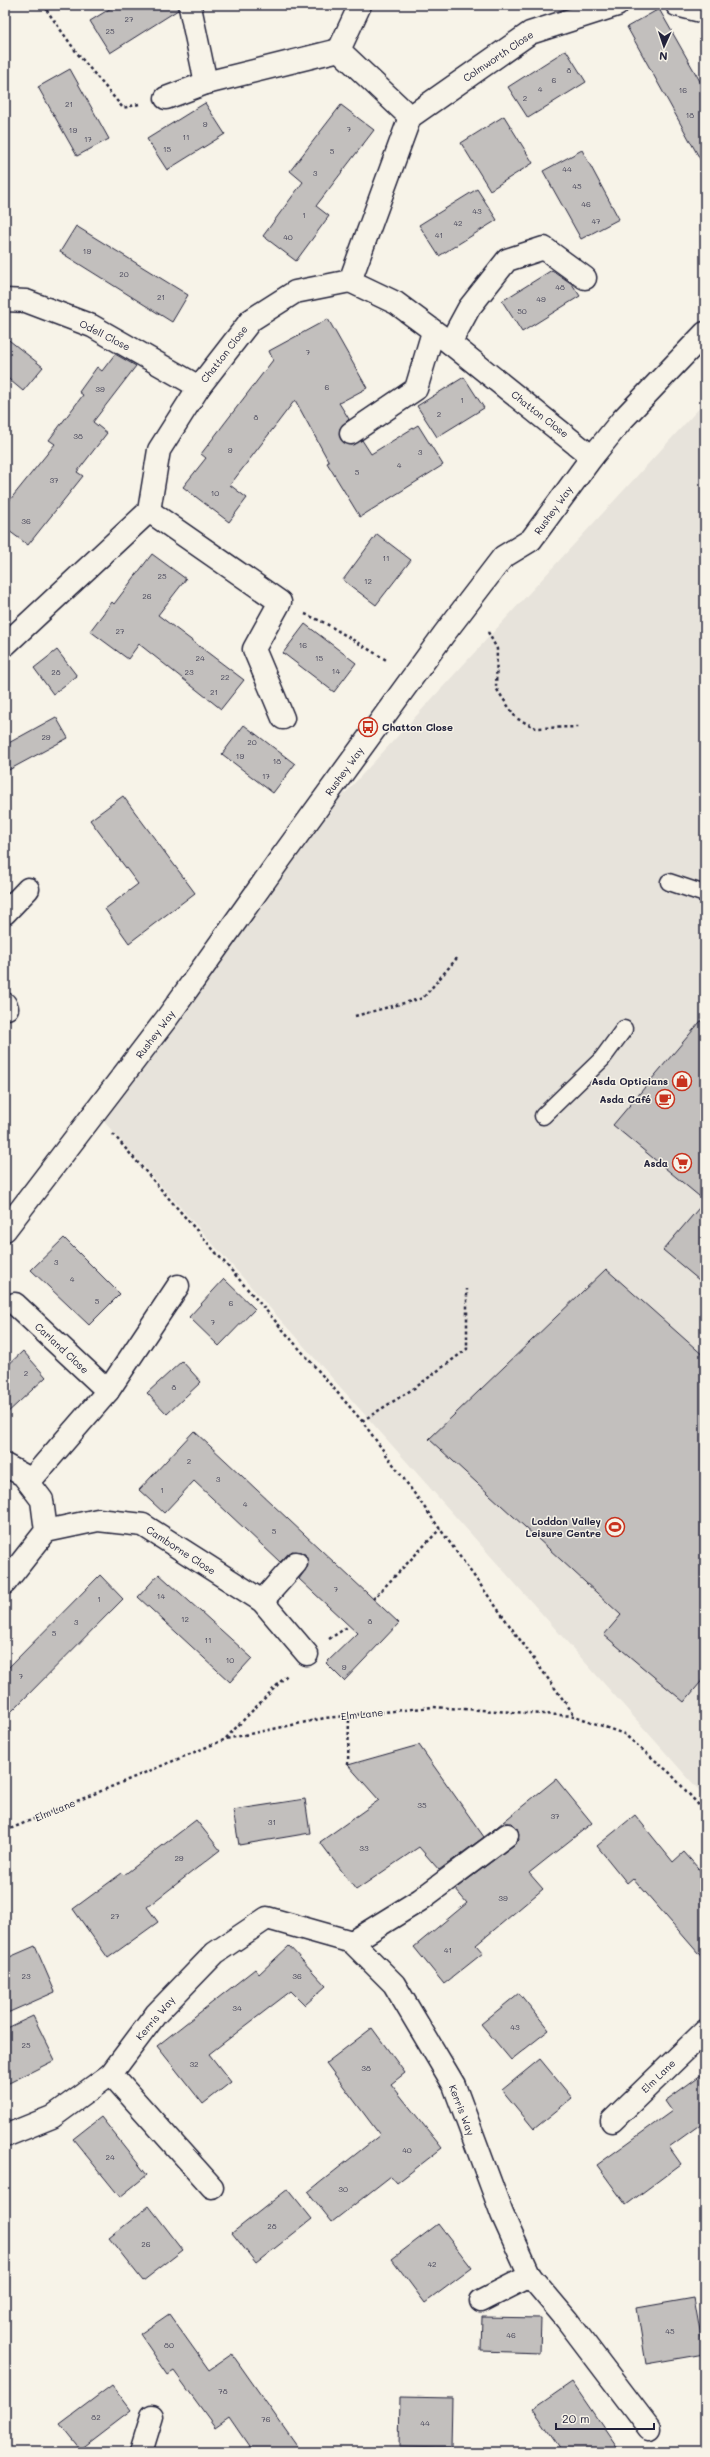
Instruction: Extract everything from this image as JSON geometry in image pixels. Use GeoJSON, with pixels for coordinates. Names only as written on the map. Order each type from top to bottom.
{"type":"FeatureCollection","features":[{"type":"Feature","properties":{"kind":"street"},"geometry":{"type":"LineString","coordinates":[[339,50],[360,5]]}},
{"type":"Feature","properties":{"kind":"street","name":"Colmworth Close"},"geometry":{"type":"LineString","coordinates":[[410,117],[530,33],[617,5]]}},
{"type":"Feature","properties":{"kind":"street"},"geometry":{"type":"LineString","coordinates":[[677,5],[705,12]]}},
{"type":"Feature","properties":{"kind":"street"},"geometry":{"type":"LineString","coordinates":[[190,6],[206,83]]}},
{"type":"Feature","properties":{"kind":"street"},"geometry":{"type":"LineString","coordinates":[[166,98],[206,83],[339,50]]}},
{"type":"Feature","properties":{"kind":"street"},"geometry":{"type":"LineString","coordinates":[[339,50],[410,117],[350,280]]}},
{"type":"Feature","properties":{"kind":"street"},"geometry":{"type":"LineString","coordinates":[[351,433],[416,389],[442,338],[469,308],[507,260],[544,248],[585,278]]}},
{"type":"Feature","properties":{"kind":"street","name":"Chatton Close"},"geometry":{"type":"LineString","coordinates":[[149,511],[159,450],[199,387],[251,320],[295,292],[350,280],[396,303],[592,457]]}},
{"type":"Feature","properties":{"kind":"street","name":"Odell Close"},"geometry":{"type":"LineString","coordinates":[[5,300],[26,300],[92,326],[199,387]]}},
{"type":"Feature","properties":{"kind":"street","name":"Rushey Way"},"geometry":{"type":"LineString","coordinates":[[5,1230],[167,1018],[278,862],[444,634],[503,558],[531,540],[592,457],[636,404],[705,333]]}},
{"type":"Feature","properties":{"kind":"street"},"geometry":{"type":"LineString","coordinates":[[5,645],[149,511],[280,602],[254,649],[283,718]]}},
{"type":"Feature","properties":{"kind":"street"},"geometry":{"type":"LineString","coordinates":[[5,913],[28,890]]}},
{"type":"Feature","properties":{"kind":"street"},"geometry":{"type":"LineString","coordinates":[[29,1482],[108,1391],[178,1286]]}},
{"type":"Feature","properties":{"kind":"street","name":"Carland Close"},"geometry":{"type":"LineString","coordinates":[[15,1304],[108,1391]]}},
{"type":"Feature","properties":{"kind":"street"},"geometry":{"type":"LineString","coordinates":[[5,1465],[23,1475],[42,1500],[46,1532],[5,1583]]}},
{"type":"Feature","properties":{"kind":"street","name":"Camborne Close"},"geometry":{"type":"LineString","coordinates":[[46,1532],[98,1520],[143,1525],[262,1601],[307,1654]]}},
{"type":"Feature","properties":{"kind":"street"},"geometry":{"type":"LineString","coordinates":[[262,1601],[296,1563]]}},
{"type":"Feature","properties":{"kind":"street"},"geometry":{"type":"LineString","coordinates":[[352,1942],[420,1900],[507,1835]]}},
{"type":"Feature","properties":{"kind":"street","name":"Kerris Way"},"geometry":{"type":"LineString","coordinates":[[5,2136],[52,2117],[111,2074],[156,2014],[215,1953],[267,1918],[352,1942],[394,1984],[454,2085],[502,2214],[530,2276],[567,2320],[649,2428]]}},
{"type":"Feature","properties":{"kind":"street","name":"Elm Lane"},"geometry":{"type":"LineString","coordinates":[[612,2121],[705,2031]]}},
{"type":"Feature","properties":{"kind":"street"},"geometry":{"type":"LineString","coordinates":[[111,2074],[212,2187]]}},
{"type":"Feature","properties":{"kind":"street"},"geometry":{"type":"LineString","coordinates":[[481,2301],[530,2276]]}},
{"type":"Feature","properties":{"kind":"street"},"geometry":{"type":"LineString","coordinates":[[141,2452],[152,2416]]}},
{"type":"Feature","properties":{"kind":"lane"},"geometry":{"type":"LineString","coordinates":[[669,882],[705,894]]}},
{"type":"Feature","properties":{"kind":"lane"},"geometry":{"type":"LineString","coordinates":[[543,1116],[602,1059],[624,1029]]}},
{"type":"Feature","properties":{"kind":"path"},"geometry":{"type":"LineString","coordinates":[[43,5],[77,53],[123,108],[166,98]]}},
{"type":"Feature","properties":{"kind":"path"},"geometry":{"type":"LineString","coordinates":[[280,602],[325,623],[388,661]]}},
{"type":"Feature","properties":{"kind":"path"},"geometry":{"type":"LineString","coordinates":[[488,632],[497,650],[496,688],[516,718],[536,728],[579,727]]}},
{"type":"Feature","properties":{"kind":"path"},"geometry":{"type":"LineString","coordinates":[[355,1016],[423,998],[457,958]]}},
{"type":"Feature","properties":{"kind":"path"},"geometry":{"type":"LineString","coordinates":[[95,1113],[362,1421],[574,1716]]}},
{"type":"Feature","properties":{"kind":"path"},"geometry":{"type":"LineString","coordinates":[[362,1421],[416,1387],[467,1349],[467,1289]]}},
{"type":"Feature","properties":{"kind":"path"},"geometry":{"type":"LineString","coordinates":[[373,1599],[440,1529]]}},
{"type":"Feature","properties":{"kind":"path"},"geometry":{"type":"LineString","coordinates":[[226,1739],[307,1654],[349,1626]]}},
{"type":"Feature","properties":{"kind":"path","name":"Elm Lane"},"geometry":{"type":"LineString","coordinates":[[5,1831],[226,1739],[325,1718],[433,1707],[574,1716],[624,1734],[670,1773],[705,1812]]}},
{"type":"Feature","properties":{"kind":"path"},"geometry":{"type":"LineString","coordinates":[[348,1765],[349,1716]]}},
{"type":"Feature","properties":{"kind":"shaded area"},"geometry":{"type":"Polygon","coordinates":[[[705,402],[705,1797],[99,1116],[314,827],[705,402]]]}},
{"type":"Feature","properties":{"kind":"building"},"geometry":{"type":"Polygon","coordinates":[[[116,5],[178,5],[178,10],[110,53],[90,21],[116,5]]]}},
{"type":"Feature","properties":{"kind":"building"},"geometry":{"type":"Polygon","coordinates":[[[659,9],[705,90],[705,168],[627,27],[659,9]]]}},
{"type":"Feature","properties":{"kind":"building"},"geometry":{"type":"Polygon","coordinates":[[[566,50],[586,82],[528,118],[508,87],[566,50]]]}},
{"type":"Feature","properties":{"kind":"building"},"geometry":{"type":"Polygon","coordinates":[[[70,69],[109,139],[77,156],[38,87],[70,69]]]}},
{"type":"Feature","properties":{"kind":"building"},"geometry":{"type":"Polygon","coordinates":[[[205,103],[225,134],[167,170],[147,139],[205,103]]]}},
{"type":"Feature","properties":{"kind":"building"},"geometry":{"type":"Polygon","coordinates":[[[341,105],[374,130],[316,206],[329,216],[296,261],[263,236],[303,182],[290,171],[341,105]]]}},
{"type":"Feature","properties":{"kind":"building"},"geometry":{"type":"Polygon","coordinates":[[[504,116],[533,163],[490,190],[461,143],[504,116]]]}},
{"type":"Feature","properties":{"kind":"building"},"geometry":{"type":"Polygon","coordinates":[[[582,150],[619,219],[581,239],[543,171],[582,150]]]}},
{"type":"Feature","properties":{"kind":"building"},"geometry":{"type":"Polygon","coordinates":[[[477,189],[497,220],[439,256],[419,225],[477,189]]]}},
{"type":"Feature","properties":{"kind":"building"},"geometry":{"type":"Polygon","coordinates":[[[76,226],[188,295],[172,322],[60,252],[76,226]]]}},
{"type":"Feature","properties":{"kind":"building"},"geometry":{"type":"Polygon","coordinates":[[[552,270],[572,284],[580,296],[522,332],[502,301],[552,270]]]}},
{"type":"Feature","properties":{"kind":"building"},"geometry":{"type":"Polygon","coordinates":[[[328,319],[367,388],[339,403],[349,419],[340,428],[341,440],[352,445],[362,440],[371,454],[418,425],[443,465],[360,517],[327,463],[329,462],[295,400],[230,485],[247,498],[229,522],[183,487],[206,458],[201,454],[273,360],[269,351],[328,319]]]}},
{"type":"Feature","properties":{"kind":"building"},"geometry":{"type":"Polygon","coordinates":[[[5,337],[43,367],[23,391],[5,376],[5,337]]]}},
{"type":"Feature","properties":{"kind":"building"},"geometry":{"type":"Polygon","coordinates":[[[115,354],[136,366],[93,422],[107,433],[77,472],[83,476],[28,545],[5,528],[5,506],[55,444],[49,440],[83,395],[79,392],[97,367],[102,371],[115,354]]]}},
{"type":"Feature","properties":{"kind":"building"},"geometry":{"type":"Polygon","coordinates":[[[464,377],[484,408],[437,437],[417,406],[464,377]]]}},
{"type":"Feature","properties":{"kind":"building"},"geometry":{"type":"Polygon","coordinates":[[[377,534],[411,560],[376,605],[343,580],[377,534]]]}},
{"type":"Feature","properties":{"kind":"building"},"geometry":{"type":"Polygon","coordinates":[[[152,554],[186,579],[158,615],[244,680],[221,709],[139,644],[128,659],[90,631],[112,602],[114,604],[152,554]]]}},
{"type":"Feature","properties":{"kind":"building"},"geometry":{"type":"Polygon","coordinates":[[[305,624],[356,663],[334,692],[283,653],[305,624]]]}},
{"type":"Feature","properties":{"kind":"building"},"geometry":{"type":"Polygon","coordinates":[[[57,650],[77,676],[53,694],[34,668],[57,650]]]}},
{"type":"Feature","properties":{"kind":"building"},"geometry":{"type":"Polygon","coordinates":[[[56,717],[68,738],[5,772],[5,745],[56,717]]]}},
{"type":"Feature","properties":{"kind":"building"},"geometry":{"type":"Polygon","coordinates":[[[244,725],[295,764],[273,793],[222,754],[244,725]]]}},
{"type":"Feature","properties":{"kind":"building"},"geometry":{"type":"Polygon","coordinates":[[[123,796],[195,893],[129,943],[105,909],[138,884],[90,820],[123,796]]]}},
{"type":"Feature","properties":{"kind":"building","name":"Asda"},"geometry":{"type":"Polygon","coordinates":[[[705,1016],[705,1201],[613,1125],[705,1016]]]}},
{"type":"Feature","properties":{"kind":"building"},"geometry":{"type":"Polygon","coordinates":[[[705,1201],[705,1285],[663,1250],[705,1201]]]}},
{"type":"Feature","properties":{"kind":"building"},"geometry":{"type":"Polygon","coordinates":[[[64,1238],[120,1294],[89,1325],[31,1270],[64,1238]]]}},
{"type":"Feature","properties":{"kind":"building","name":"Loddon Valley Leisure Centre"},"geometry":{"type":"Polygon","coordinates":[[[606,1269],[705,1357],[705,1677],[684,1702],[604,1635],[621,1615],[429,1439],[606,1269]]]}},
{"type":"Feature","properties":{"kind":"building"},"geometry":{"type":"Polygon","coordinates":[[[224,1279],[255,1309],[219,1346],[189,1317],[224,1279]]]}},
{"type":"Feature","properties":{"kind":"building"},"geometry":{"type":"Polygon","coordinates":[[[23,1351],[46,1377],[5,1415],[5,1368],[23,1351]]]}},
{"type":"Feature","properties":{"kind":"building"},"geometry":{"type":"Polygon","coordinates":[[[182,1361],[201,1382],[167,1414],[147,1393],[182,1361]]]}},
{"type":"Feature","properties":{"kind":"building"},"geometry":{"type":"Polygon","coordinates":[[[194,1431],[399,1623],[344,1681],[326,1663],[357,1633],[299,1579],[308,1566],[305,1554],[292,1551],[280,1562],[194,1481],[164,1513],[139,1490],[194,1431]]]}},
{"type":"Feature","properties":{"kind":"building"},"geometry":{"type":"Polygon","coordinates":[[[159,1574],[252,1658],[230,1682],[138,1597],[159,1574]]]}},
{"type":"Feature","properties":{"kind":"building"},"geometry":{"type":"Polygon","coordinates":[[[100,1575],[123,1599],[5,1718],[5,1671],[100,1575]]]}},
{"type":"Feature","properties":{"kind":"building"},"geometry":{"type":"Polygon","coordinates":[[[419,1745],[484,1837],[439,1870],[419,1847],[356,1890],[320,1842],[379,1800],[348,1765],[419,1745]]]}},
{"type":"Feature","properties":{"kind":"building"},"geometry":{"type":"Polygon","coordinates":[[[556,1779],[592,1823],[529,1873],[543,1889],[476,1945],[483,1953],[444,1984],[414,1947],[467,1903],[455,1889],[519,1840],[517,1828],[512,1823],[505,1823],[492,1831],[556,1779]]]}},
{"type":"Feature","properties":{"kind":"building"},"geometry":{"type":"Polygon","coordinates":[[[305,1799],[310,1833],[239,1845],[233,1810],[305,1799]]]}},
{"type":"Feature","properties":{"kind":"building"},"geometry":{"type":"Polygon","coordinates":[[[635,1815],[673,1862],[684,1852],[705,1876],[705,1961],[633,1878],[627,1883],[597,1846],[635,1815]]]}},
{"type":"Feature","properties":{"kind":"building"},"geometry":{"type":"Polygon","coordinates":[[[196,1820],[220,1850],[147,1907],[158,1922],[108,1958],[73,1909],[122,1873],[124,1875],[196,1820]]]}},
{"type":"Feature","properties":{"kind":"building"},"geometry":{"type":"Polygon","coordinates":[[[35,1946],[55,1992],[5,2014],[5,1959],[35,1946]]]}},
{"type":"Feature","properties":{"kind":"building"},"geometry":{"type":"Polygon","coordinates":[[[289,1946],[326,1986],[305,2005],[291,1991],[209,2054],[231,2082],[203,2104],[157,2046],[255,1969],[259,1974],[289,1946]]]}},
{"type":"Feature","properties":{"kind":"building"},"geometry":{"type":"Polygon","coordinates":[[[519,1993],[549,2030],[511,2060],[481,2024],[519,1993]]]}},
{"type":"Feature","properties":{"kind":"building"},"geometry":{"type":"Polygon","coordinates":[[[33,2016],[55,2060],[5,2085],[5,2029],[33,2016]]]}},
{"type":"Feature","properties":{"kind":"building"},"geometry":{"type":"Polygon","coordinates":[[[372,2028],[405,2073],[391,2084],[442,2148],[397,2183],[391,2176],[332,2222],[308,2192],[380,2135],[326,2063],[372,2028]]]}},
{"type":"Feature","properties":{"kind":"building"},"geometry":{"type":"Polygon","coordinates":[[[540,2059],[572,2098],[534,2129],[502,2090],[540,2059]]]}},
{"type":"Feature","properties":{"kind":"building"},"geometry":{"type":"Polygon","coordinates":[[[705,2072],[705,2121],[669,2147],[681,2164],[626,2205],[597,2165],[672,2111],[665,2101],[705,2072]]]}},
{"type":"Feature","properties":{"kind":"building"},"geometry":{"type":"Polygon","coordinates":[[[101,2117],[147,2175],[120,2197],[73,2139],[101,2117]]]}},
{"type":"Feature","properties":{"kind":"building"},"geometry":{"type":"Polygon","coordinates":[[[288,2189],[312,2219],[256,2263],[232,2233],[288,2189]]]}},
{"type":"Feature","properties":{"kind":"building"},"geometry":{"type":"Polygon","coordinates":[[[149,2206],[183,2250],[143,2281],[109,2238],[149,2206]]]}},
{"type":"Feature","properties":{"kind":"building"},"geometry":{"type":"Polygon","coordinates":[[[438,2224],[472,2268],[425,2303],[392,2259],[438,2224]]]}},
{"type":"Feature","properties":{"kind":"building"},"geometry":{"type":"Polygon","coordinates":[[[694,2298],[704,2354],[646,2364],[637,2308],[694,2298]]]}},
{"type":"Feature","properties":{"kind":"building"},"geometry":{"type":"Polygon","coordinates":[[[169,2314],[209,2370],[232,2354],[301,2452],[253,2452],[229,2417],[215,2427],[174,2371],[168,2375],[140,2334],[169,2314]]]}},
{"type":"Feature","properties":{"kind":"building"},"geometry":{"type":"Polygon","coordinates":[[[482,2317],[541,2318],[540,2353],[481,2351],[482,2317]]]}},
{"type":"Feature","properties":{"kind":"building"},"geometry":{"type":"Polygon","coordinates":[[[572,2382],[620,2452],[563,2452],[533,2409],[572,2382]]]}},
{"type":"Feature","properties":{"kind":"building"},"geometry":{"type":"Polygon","coordinates":[[[112,2385],[131,2410],[80,2449],[60,2424],[112,2385]]]}},
{"type":"Feature","properties":{"kind":"building"},"geometry":{"type":"Polygon","coordinates":[[[400,2397],[452,2398],[451,2448],[399,2447],[400,2397]]]}},
{"type":"Feature","properties":{"kind":"place","name":"Chatton Close"},"geometry":{"type":"Point","coordinates":[368,727]}},
{"type":"Feature","properties":{"kind":"place","name":"Asda Opticians"},"geometry":{"type":"Point","coordinates":[682,1081]}},
{"type":"Feature","properties":{"kind":"place","name":"Asda Café"},"geometry":{"type":"Point","coordinates":[665,1099]}},
{"type":"Feature","properties":{"kind":"place","name":"Asda"},"geometry":{"type":"Point","coordinates":[682,1163]}},
{"type":"Feature","properties":{"kind":"place","name":"Loddon Valley Leisure Centre"},"geometry":{"type":"Point","coordinates":[615,1527]}}]}
